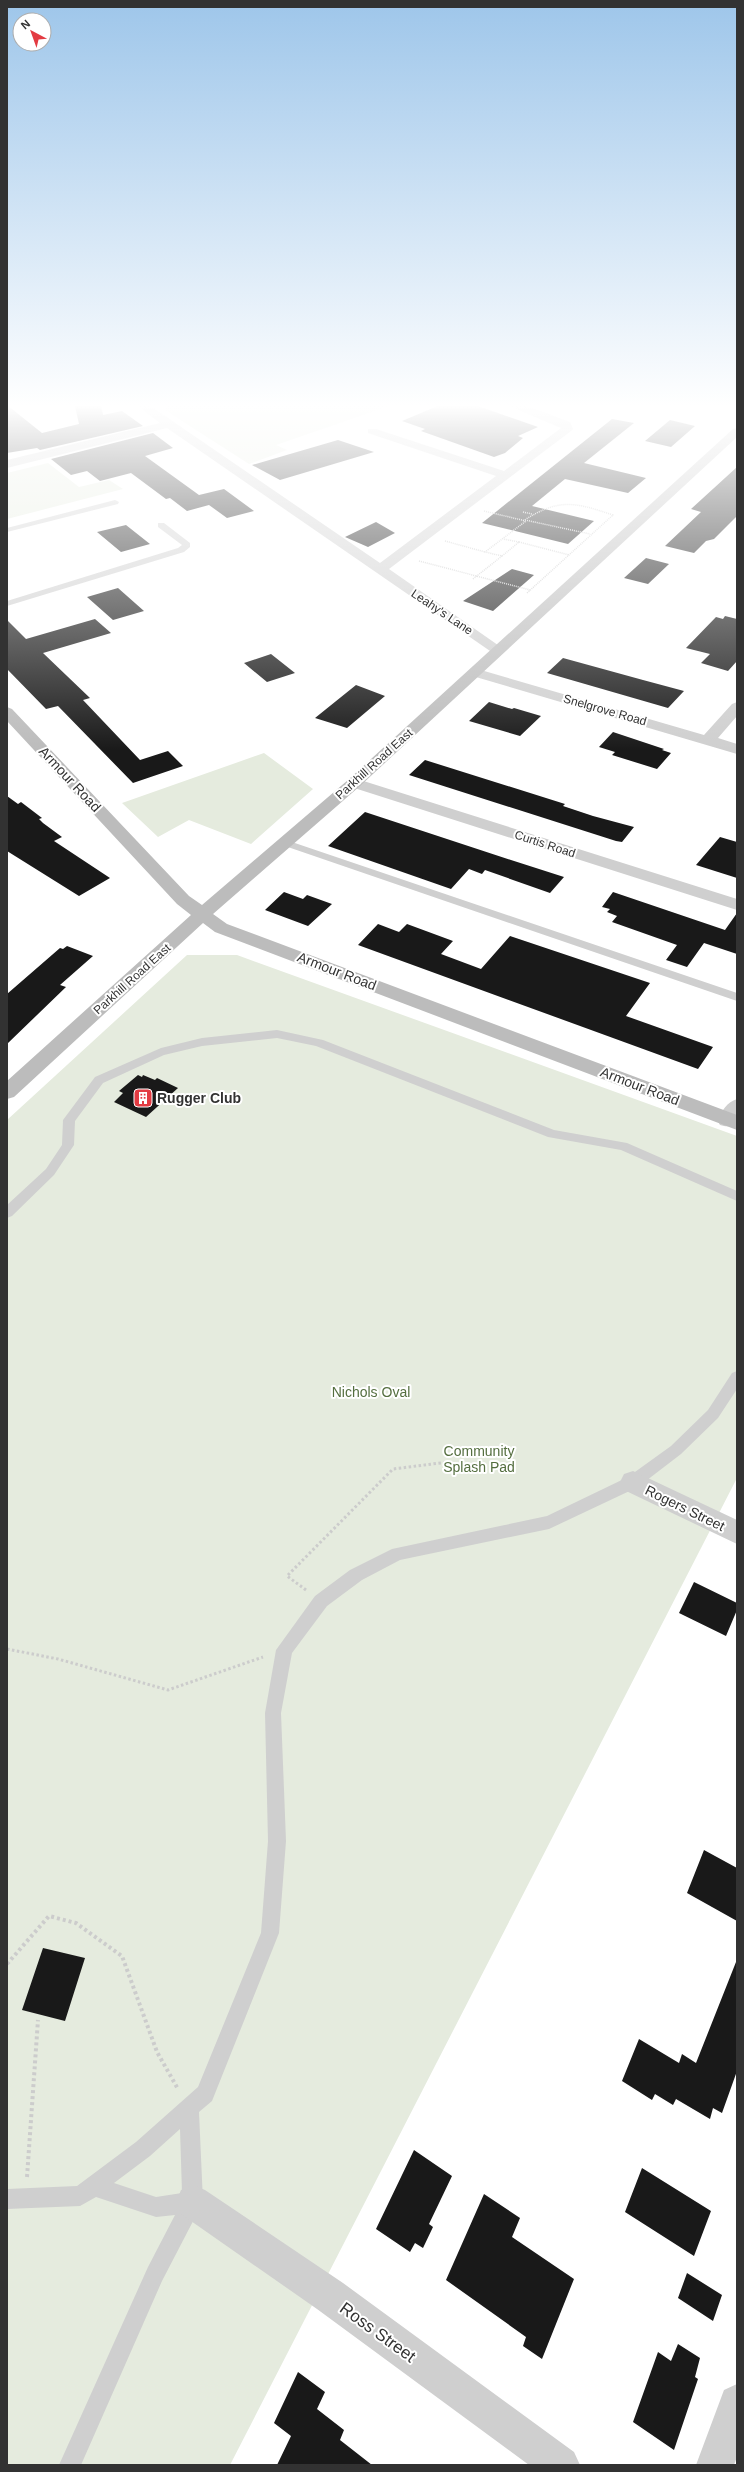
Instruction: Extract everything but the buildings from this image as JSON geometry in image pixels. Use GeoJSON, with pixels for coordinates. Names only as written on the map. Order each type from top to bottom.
{"type":"FeatureCollection","features":[{"type":"Feature","properties":{"kind":"main road","name":"Parkhill Road East"},"geometry":{"type":"LineString","coordinates":[[7,1092],[202,915],[354,783],[639,520]]}},
{"type":"Feature","properties":{"kind":"main road","name":"Armour Road"},"geometry":{"type":"LineString","coordinates":[[8,714],[183,900],[221,928],[274,946],[734,1116]]}},
{"type":"Feature","properties":{"kind":"street","name":"Leahy's Lane"},"geometry":{"type":"LineString","coordinates":[[307,520],[498,650]]}},
{"type":"Feature","properties":{"kind":"street"},"geometry":{"type":"LineString","coordinates":[[380,570],[444,520]]}},
{"type":"Feature","properties":{"kind":"street","name":"Snelgrove Road"},"geometry":{"type":"LineString","coordinates":[[474,672],[737,749]]}},
{"type":"Feature","properties":{"kind":"street"},"geometry":{"type":"LineString","coordinates":[[708,740],[737,707]]}},
{"type":"Feature","properties":{"kind":"street","name":"Curtis Road"},"geometry":{"type":"LineString","coordinates":[[354,783],[737,905]]}},
{"type":"Feature","properties":{"kind":"street","name":"Rogers Street"},"geometry":{"type":"LineString","coordinates":[[632,1482],[737,1533]]}},
{"type":"Feature","properties":{"kind":"street","name":"Ross Street"},"geometry":{"type":"LineString","coordinates":[[193,2202],[330,2296],[561,2465]]}},
{"type":"Feature","properties":{"kind":"street"},"geometry":{"type":"LineString","coordinates":[[715,2465],[737,2403]]}},
{"type":"Feature","properties":{"kind":"lane"},"geometry":{"type":"LineString","coordinates":[[7,530],[44,520]]}},
{"type":"Feature","properties":{"kind":"lane"},"geometry":{"type":"LineString","coordinates":[[7,604],[174,553],[187,545],[161,525]]}},
{"type":"Feature","properties":{"kind":"lane"},"geometry":{"type":"LineString","coordinates":[[286,843],[737,997]]}},
{"type":"Feature","properties":{"kind":"lane"},"geometry":{"type":"LineString","coordinates":[[7,1213],[50,1172],[68,1145],[69,1120],[99,1080],[161,1052],[202,1042],[277,1034],[319,1043],[552,1134],[623,1146],[737,1196]]}},
{"type":"Feature","properties":{"kind":"lane"},"geometry":{"type":"LineString","coordinates":[[7,2199],[80,2196],[143,2149],[205,2094],[270,1933],[277,1841],[273,1713],[284,1650],[321,1601],[356,1574],[397,1554],[549,1522],[632,1482],[676,1450],[713,1414],[737,1377]]}},
{"type":"Feature","properties":{"kind":"lane"},"geometry":{"type":"LineString","coordinates":[[70,2465],[155,2274],[193,2202],[189,2108]]}},
{"type":"Feature","properties":{"kind":"lane"},"geometry":{"type":"LineString","coordinates":[[93,2186],[156,2207],[193,2202]]}},
{"type":"Feature","properties":{"kind":"path"},"geometry":{"type":"LineString","coordinates":[[485,552],[526,521],[525,520]]}},
{"type":"Feature","properties":{"kind":"path"},"geometry":{"type":"LineString","coordinates":[[526,520],[591,535]]}},
{"type":"Feature","properties":{"kind":"path"},"geometry":{"type":"LineString","coordinates":[[527,593],[606,520]]}},
{"type":"Feature","properties":{"kind":"path"},"geometry":{"type":"LineString","coordinates":[[424,536],[502,556]]}},
{"type":"Feature","properties":{"kind":"path"},"geometry":{"type":"LineString","coordinates":[[503,538],[569,555]]}},
{"type":"Feature","properties":{"kind":"path"},"geometry":{"type":"LineString","coordinates":[[473,580],[519,542]]}},
{"type":"Feature","properties":{"kind":"path"},"geometry":{"type":"LineString","coordinates":[[399,555],[530,590]]}},
{"type":"Feature","properties":{"kind":"path"},"geometry":{"type":"LineString","coordinates":[[321,1601],[287,1576],[393,1469],[448,1462]]}},
{"type":"Feature","properties":{"kind":"path"},"geometry":{"type":"LineString","coordinates":[[7,1649],[58,1659],[168,1690],[284,1650]]}},
{"type":"Feature","properties":{"kind":"path"},"geometry":{"type":"LineString","coordinates":[[7,1964],[49,1916],[76,1923],[122,1956],[157,2052],[189,2108]]}},
{"type":"Feature","properties":{"kind":"path"},"geometry":{"type":"LineString","coordinates":[[26,2198],[38,2020]]}},
{"type":"Feature","properties":{"kind":"green space"},"geometry":{"type":"Polygon","coordinates":[[[264,753],[313,789],[251,844],[189,820],[158,837],[122,803],[264,753]]]}},
{"type":"Feature","properties":{"kind":"green space","name":"Nichols Oval"},"geometry":{"type":"Polygon","coordinates":[[[187,955],[237,955],[737,1136],[737,1478],[230,2465],[7,2465],[7,1120],[187,955]]]}},
{"type":"Feature","properties":{"kind":"place","name":"Rugger Club"},"geometry":{"type":"Point","coordinates":[143,1098]}},
{"type":"Feature","properties":{"kind":"park label","name":"Community Splash Pad"},"geometry":{"type":"Point","coordinates":[479,1460]}}]}
